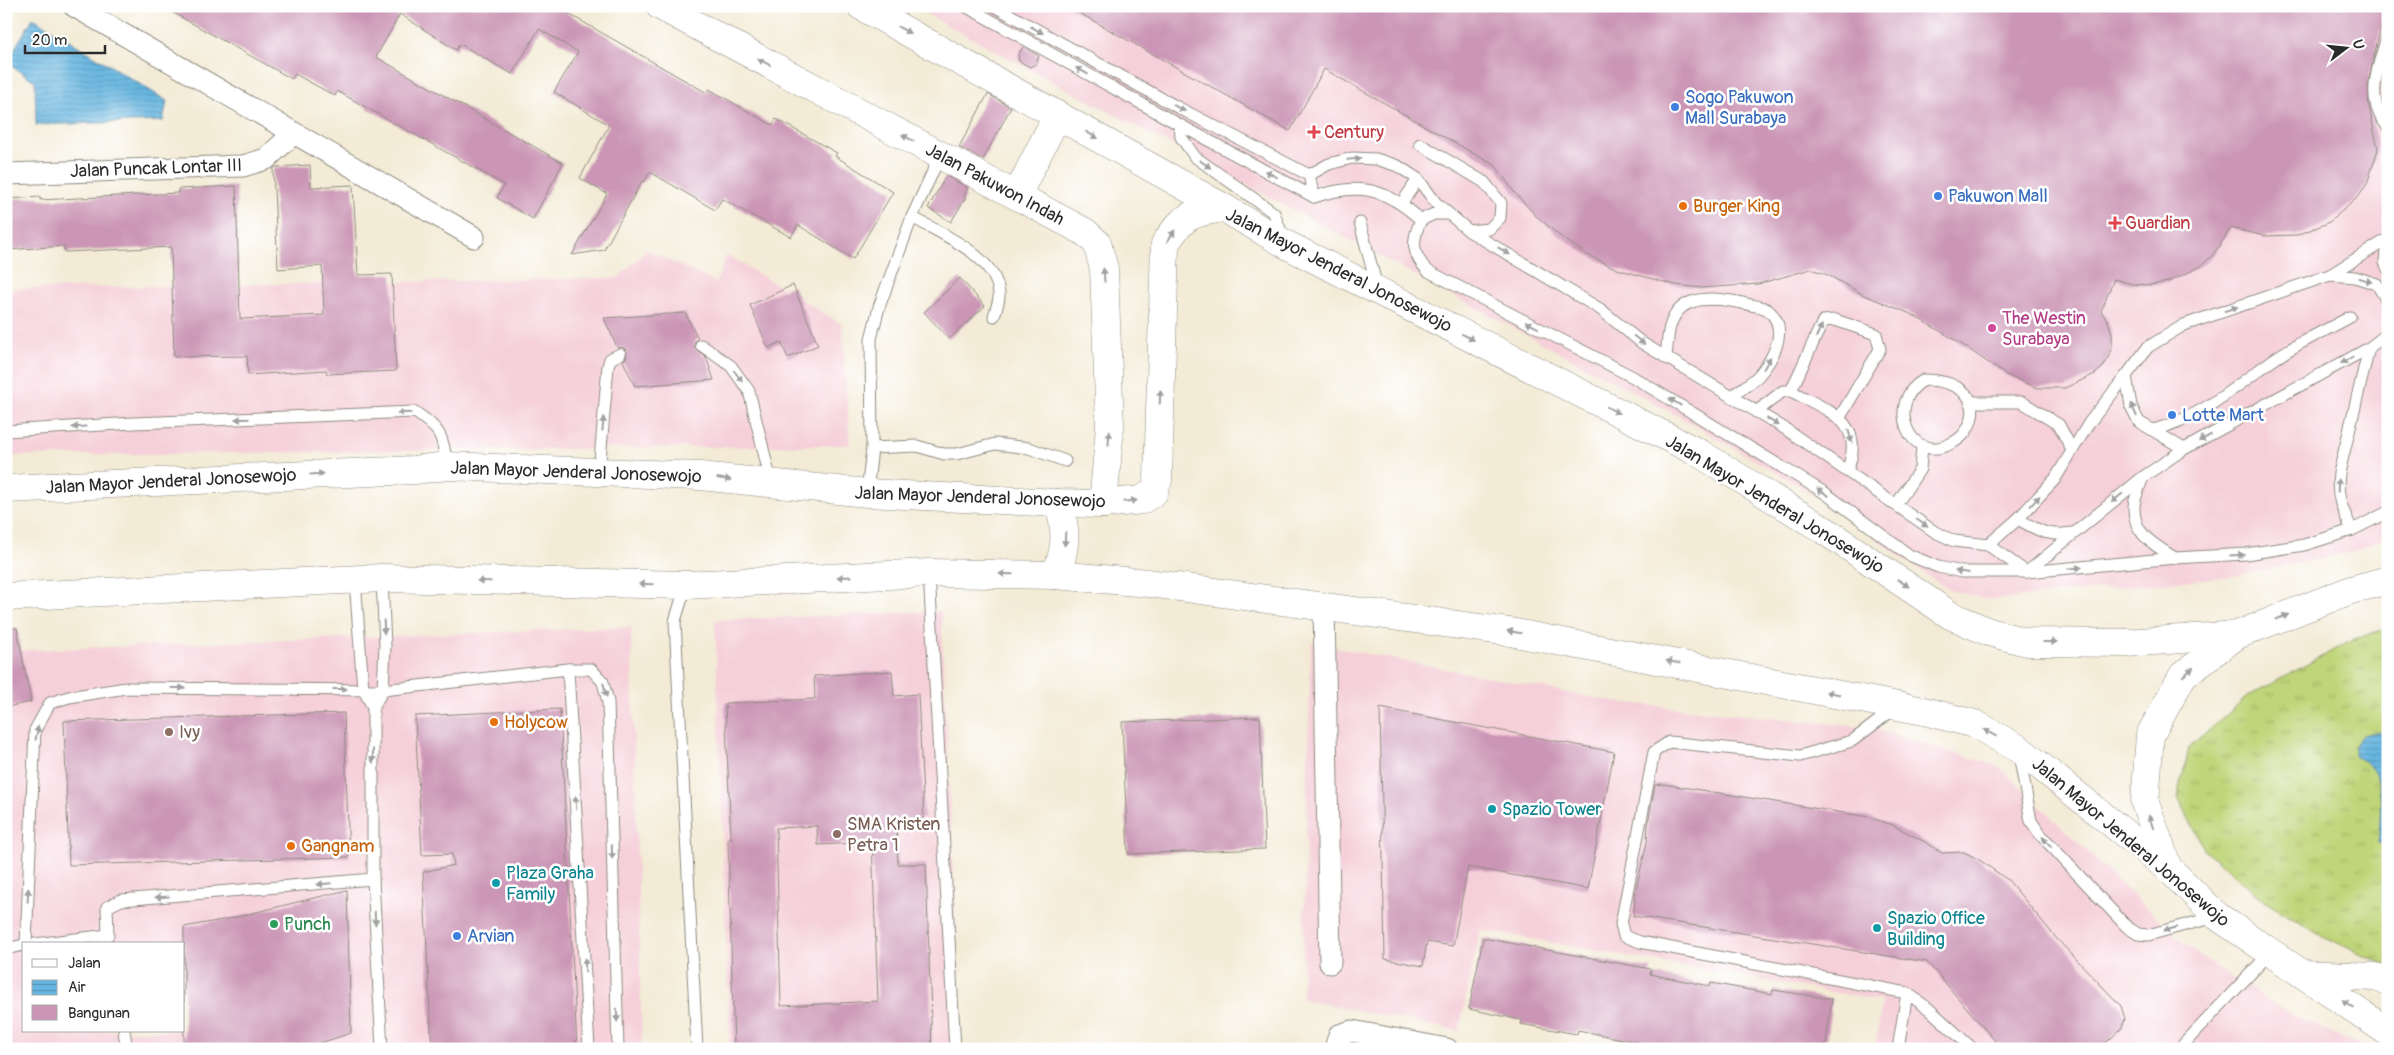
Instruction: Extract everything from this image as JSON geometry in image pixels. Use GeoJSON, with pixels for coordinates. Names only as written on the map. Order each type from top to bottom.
{"type":"FeatureCollection","features":[{"type":"Feature","properties":{"kind":"main road"},"geometry":{"type":"LineString","coordinates":[[861,6],[1224,208]]}},
{"type":"Feature","properties":{"kind":"main road","name":"Jalan Pakuwon Indah"},"geometry":{"type":"LineString","coordinates":[[667,8],[940,156],[1085,232],[1097,243],[1104,269],[1110,427],[1103,504]]}},
{"type":"Feature","properties":{"kind":"main road"},"geometry":{"type":"LineString","coordinates":[[1017,195],[1057,116]]}},
{"type":"Feature","properties":{"kind":"main road","name":"Jalan Mayor Jenderal Jonosewojo"},"geometry":{"type":"LineString","coordinates":[[6,489],[414,470],[447,466],[700,476],[868,494],[1103,504],[1142,500],[1154,492],[1158,480],[1165,244],[1178,224],[1196,212],[1224,208],[1287,245],[1378,292],[1700,453],[1821,528],[1950,615],[1989,632],[2026,642],[2126,643],[2237,635],[2351,590],[2388,580]]}},
{"type":"Feature","properties":{"kind":"main road"},"geometry":{"type":"LineString","coordinates":[[1055,575],[1061,562],[1065,532],[1058,503]]}},
{"type":"Feature","properties":{"kind":"main road","name":"Jalan Mayor Jenderal Jonosewojo"},"geometry":{"type":"LineString","coordinates":[[6,597],[368,579],[686,585],[929,573],[1055,575],[1149,583],[1510,632],[1898,706],[1974,724],[2019,749],[2168,868],[2217,916],[2299,974],[2328,990],[2388,1032]]}},
{"type":"Feature","properties":{"kind":"main road"},"geometry":{"type":"LineString","coordinates":[[2168,868],[2145,803],[2150,735],[2183,675],[2237,635]]}},
{"type":"Feature","properties":{"kind":"main road"},"geometry":{"type":"LineString","coordinates":[[2299,974],[2375,977],[2388,982]]}},
{"type":"Feature","properties":{"kind":"street"},"geometry":{"type":"LineString","coordinates":[[74,6],[474,237]]}},
{"type":"Feature","properties":{"kind":"street","name":"Jalan Puncak Lontar III"},"geometry":{"type":"LineString","coordinates":[[6,174],[243,166],[266,159],[294,133]]}},
{"type":"Feature","properties":{"kind":"street"},"geometry":{"type":"LineString","coordinates":[[1324,606],[1330,963]]}},
{"type":"Feature","properties":{"kind":"street"},"geometry":{"type":"LineString","coordinates":[[1335,1049],[1339,1035],[1352,1032],[1447,1049]]}},
{"type":"Feature","properties":{"kind":"lane"},"geometry":{"type":"LineString","coordinates":[[966,6],[1180,126],[1314,196],[1336,189],[1358,188],[1381,193],[1402,203],[1420,220]]}},
{"type":"Feature","properties":{"kind":"lane"},"geometry":{"type":"LineString","coordinates":[[994,6],[1179,108],[1309,175],[1314,196]]}},
{"type":"Feature","properties":{"kind":"lane"},"geometry":{"type":"LineString","coordinates":[[2388,35],[2378,66],[2373,94],[2377,109],[2388,127]]}},
{"type":"Feature","properties":{"kind":"lane"},"geometry":{"type":"LineString","coordinates":[[1180,126],[1181,137],[1195,157],[1274,213],[1287,245]]}},
{"type":"Feature","properties":{"kind":"lane"},"geometry":{"type":"LineString","coordinates":[[1420,144],[1484,182],[1501,203],[1500,218],[1488,229],[1469,231]]}},
{"type":"Feature","properties":{"kind":"lane"},"geometry":{"type":"LineString","coordinates":[[868,494],[872,448],[871,339],[879,307],[912,217],[940,156]]}},
{"type":"Feature","properties":{"kind":"lane"},"geometry":{"type":"LineString","coordinates":[[1309,175],[1329,164],[1344,160],[1376,159],[1398,166],[1418,179],[1448,214],[1469,231],[1600,309],[1642,343],[1732,396],[1935,532],[1954,541],[1988,544],[2027,572]]}},
{"type":"Feature","properties":{"kind":"lane"},"geometry":{"type":"LineString","coordinates":[[1402,203],[1418,179]]}},
{"type":"Feature","properties":{"kind":"lane"},"geometry":{"type":"LineString","coordinates":[[1420,220],[1434,214],[1448,214]]}},
{"type":"Feature","properties":{"kind":"lane"},"geometry":{"type":"LineString","coordinates":[[912,217],[981,258],[994,276],[999,294],[994,316]]}},
{"type":"Feature","properties":{"kind":"lane"},"geometry":{"type":"LineString","coordinates":[[1420,220],[1413,245],[1418,261],[1428,271],[1633,377],[1825,493],[1909,555],[1938,567],[1962,572],[2027,572],[2176,558],[2246,554],[2304,545],[2352,530],[2388,512]]}},
{"type":"Feature","properties":{"kind":"lane"},"geometry":{"type":"LineString","coordinates":[[1360,223],[1378,292]]}},
{"type":"Feature","properties":{"kind":"lane"},"geometry":{"type":"LineString","coordinates":[[1988,544],[2018,519],[2054,479],[2089,423],[2148,347],[2184,325],[2330,275],[2387,240]]}},
{"type":"Feature","properties":{"kind":"lane"},"geometry":{"type":"LineString","coordinates":[[2387,240],[2385,262],[2388,269]]}},
{"type":"Feature","properties":{"kind":"lane"},"geometry":{"type":"LineString","coordinates":[[2330,275],[2355,277],[2378,284],[2388,303]]}},
{"type":"Feature","properties":{"kind":"lane"},"geometry":{"type":"LineString","coordinates":[[1666,358],[1669,325],[1679,309],[1690,303],[1706,300],[1731,300],[1768,309],[1777,320],[1780,329],[1778,343],[1759,375],[1732,396]]}},
{"type":"Feature","properties":{"kind":"lane"},"geometry":{"type":"LineString","coordinates":[[2152,430],[2187,419],[2210,406],[2275,358],[2350,317]]}},
{"type":"Feature","properties":{"kind":"lane"},"geometry":{"type":"LineString","coordinates":[[1791,392],[1823,321],[1835,320],[1876,334],[1880,349],[1840,417]]}},
{"type":"Feature","properties":{"kind":"lane"},"geometry":{"type":"LineString","coordinates":[[2027,572],[2143,477],[2184,449],[2369,348],[2388,333]]}},
{"type":"Feature","properties":{"kind":"lane"},"geometry":{"type":"LineString","coordinates":[[701,346],[731,366],[749,391],[771,485]]}},
{"type":"Feature","properties":{"kind":"lane"},"geometry":{"type":"LineString","coordinates":[[2352,530],[2340,505],[2337,490],[2339,473],[2369,348]]}},
{"type":"Feature","properties":{"kind":"lane"},"geometry":{"type":"LineString","coordinates":[[599,472],[608,366],[610,359],[620,354]]}},
{"type":"Feature","properties":{"kind":"lane"},"geometry":{"type":"LineString","coordinates":[[2126,376],[2131,406],[2139,422],[2184,449]]}},
{"type":"Feature","properties":{"kind":"lane"},"geometry":{"type":"LineString","coordinates":[[1924,380],[1951,383],[1962,389],[1970,402],[1973,415],[1968,428],[1961,438],[1935,449],[1922,447],[1912,438],[1906,424],[1903,411],[1906,397],[1914,386],[1924,380]]}},
{"type":"Feature","properties":{"kind":"lane"},"geometry":{"type":"LineString","coordinates":[[1756,412],[1783,391],[1791,392],[1840,417],[1850,432],[1852,443],[1852,458],[1847,472]]}},
{"type":"Feature","properties":{"kind":"lane"},"geometry":{"type":"LineString","coordinates":[[1970,402],[2022,402],[2059,426],[2072,450]]}},
{"type":"Feature","properties":{"kind":"lane"},"geometry":{"type":"LineString","coordinates":[[6,431],[134,423],[415,412],[434,425],[442,437],[447,466]]}},
{"type":"Feature","properties":{"kind":"lane"},"geometry":{"type":"LineString","coordinates":[[872,448],[917,446],[944,454],[957,454],[995,444],[1029,448],[1065,461]]}},
{"type":"Feature","properties":{"kind":"lane"},"geometry":{"type":"LineString","coordinates":[[1896,505],[1920,469],[1922,447]]}},
{"type":"Feature","properties":{"kind":"lane"},"geometry":{"type":"LineString","coordinates":[[2143,477],[2134,507],[2138,526],[2146,540],[2176,558]]}},
{"type":"Feature","properties":{"kind":"lane"},"geometry":{"type":"LineString","coordinates":[[2018,519],[2044,534],[2058,536],[2074,533]]}},
{"type":"Feature","properties":{"kind":"lane"},"geometry":{"type":"LineString","coordinates":[[929,573],[955,1049]]}},
{"type":"Feature","properties":{"kind":"lane"},"geometry":{"type":"LineString","coordinates":[[368,579],[363,690],[373,707],[373,880],[382,1049]]}},
{"type":"Feature","properties":{"kind":"lane"},"geometry":{"type":"LineString","coordinates":[[368,579],[385,646],[383,690],[373,707]]}},
{"type":"Feature","properties":{"kind":"lane"},"geometry":{"type":"LineString","coordinates":[[686,585],[675,621],[697,1049]]}},
{"type":"Feature","properties":{"kind":"lane"},"geometry":{"type":"LineString","coordinates":[[25,942],[36,730],[50,703],[68,697],[126,688],[383,690],[568,669],[590,669],[603,682],[608,702],[618,1049]]}},
{"type":"Feature","properties":{"kind":"lane"},"geometry":{"type":"LineString","coordinates":[[568,669],[589,1049]]}},
{"type":"Feature","properties":{"kind":"lane"},"geometry":{"type":"LineString","coordinates":[[1898,706],[1852,741],[1800,756],[1670,742],[1654,752],[1621,924],[1624,936],[1640,942],[1907,993],[1935,1013],[1972,1049]]}},
{"type":"Feature","properties":{"kind":"lane"},"geometry":{"type":"LineString","coordinates":[[2019,749],[2030,821],[2128,927],[2138,934],[2148,935],[2217,916]]}},
{"type":"Feature","properties":{"kind":"lane"},"geometry":{"type":"LineString","coordinates":[[64,942],[109,939],[107,907],[121,900],[373,880]]}},
{"type":"Feature","properties":{"kind":"lane"},"geometry":{"type":"LineString","coordinates":[[6,949],[22,945]]}},
{"type":"Feature","properties":{"kind":"lane"},"geometry":{"type":"LineString","coordinates":[[2179,1049],[2270,952]]}},
{"type":"Feature","properties":{"kind":"lane"},"geometry":{"type":"LineString","coordinates":[[1898,1049],[1907,993]]}},
{"type":"Feature","properties":{"kind":"lane"},"geometry":{"type":"LineString","coordinates":[[124,1032],[127,1049]]}},
{"type":"Feature","properties":{"kind":"shaded area"},"geometry":{"type":"Polygon","coordinates":[[[912,6],[2388,6],[2388,537],[2350,553],[2234,576],[1991,600],[1953,591],[1930,577],[1812,493],[1680,417],[912,6]]]}},
{"type":"Feature","properties":{"kind":"shaded area"},"geometry":{"type":"Polygon","coordinates":[[[647,250],[716,283],[727,255],[842,324],[850,445],[6,456],[6,289],[618,278],[647,250]]]}},
{"type":"Feature","properties":{"kind":"shaded area","name":"SMA Kristen Petra 1"},"geometry":{"type":"Polygon","coordinates":[[[941,611],[961,1049],[730,1049],[715,620],[941,611]]]}},
{"type":"Feature","properties":{"kind":"shaded area"},"geometry":{"type":"Polygon","coordinates":[[[631,627],[642,1049],[6,1049],[6,651],[631,627]]]}},
{"type":"Feature","properties":{"kind":"shaded area"},"geometry":{"type":"Polygon","coordinates":[[[1311,643],[1616,702],[1872,728],[1998,766],[2184,944],[2230,977],[2303,1021],[2371,1049],[1875,1049],[1882,1001],[1480,930],[1459,1031],[1302,999],[1311,643]]]}},
{"type":"Feature","properties":{"kind":"green space"},"geometry":{"type":"Polygon","coordinates":[[[2388,628],[2388,966],[2320,935],[2264,901],[2205,850],[2178,798],[2189,748],[2247,697],[2354,639],[2388,628]]]}},
{"type":"Feature","properties":{"kind":"water"},"geometry":{"type":"Polygon","coordinates":[[[33,18],[167,101],[163,121],[36,125],[35,81],[6,63],[33,18]]]}},
{"type":"Feature","properties":{"kind":"water"},"geometry":{"type":"Polygon","coordinates":[[[2388,730],[2388,844],[2378,843],[2380,792],[2375,773],[2371,766],[2354,756],[2354,747],[2362,735],[2388,730]]]}},
{"type":"Feature","properties":{"kind":"building"},"geometry":{"type":"Polygon","coordinates":[[[161,6],[555,6],[707,93],[709,89],[772,125],[776,119],[837,153],[835,156],[893,192],[853,259],[798,225],[791,237],[722,199],[715,210],[650,172],[644,182],[642,181],[604,250],[572,255],[607,194],[580,178],[609,125],[554,92],[578,52],[539,29],[512,74],[460,44],[456,50],[400,14],[376,57],[563,163],[533,219],[497,198],[504,185],[337,91],[335,96],[295,74],[292,79],[161,6]]]}},
{"type":"Feature","properties":{"kind":"building","name":"Pakuwon Mall"},"geometry":{"type":"Polygon","coordinates":[[[1067,6],[2387,6],[2368,82],[2369,107],[2378,149],[2367,184],[2356,199],[2328,223],[2297,235],[2264,236],[2231,228],[2213,255],[2200,267],[2168,282],[2150,285],[2132,284],[2114,279],[2101,311],[2108,321],[2112,333],[2109,357],[2103,367],[2095,374],[2065,388],[2038,388],[2006,375],[1957,341],[1911,314],[1864,295],[1828,275],[1811,269],[1758,284],[1702,288],[1675,285],[1617,269],[1588,255],[1561,237],[1536,216],[1514,192],[1496,166],[1324,69],[1290,131],[1067,6]]]}},
{"type":"Feature","properties":{"kind":"building"},"geometry":{"type":"Polygon","coordinates":[[[1023,47],[1039,56],[1036,64],[1030,67],[1019,61],[1018,55],[1023,47]]]}},
{"type":"Feature","properties":{"kind":"building"},"geometry":{"type":"Polygon","coordinates":[[[988,94],[1011,107],[983,160],[959,147],[988,94]]]}},
{"type":"Feature","properties":{"kind":"building"},"geometry":{"type":"Polygon","coordinates":[[[310,165],[311,187],[353,185],[358,275],[392,274],[396,371],[327,374],[326,370],[248,375],[247,356],[174,357],[171,247],[65,252],[64,246],[6,250],[6,199],[40,197],[40,200],[178,193],[178,189],[236,186],[240,319],[324,315],[322,266],[278,269],[273,169],[276,167],[310,165]]]}},
{"type":"Feature","properties":{"kind":"building"},"geometry":{"type":"Polygon","coordinates":[[[946,176],[968,188],[964,196],[966,197],[951,222],[928,208],[946,176]]]}},
{"type":"Feature","properties":{"kind":"building"},"geometry":{"type":"Polygon","coordinates":[[[960,278],[985,306],[949,339],[924,312],[960,278]]]}},
{"type":"Feature","properties":{"kind":"building"},"geometry":{"type":"Polygon","coordinates":[[[793,285],[818,345],[788,358],[781,342],[768,348],[750,305],[793,285]]]}},
{"type":"Feature","properties":{"kind":"building"},"geometry":{"type":"Polygon","coordinates":[[[685,313],[698,338],[695,341],[694,348],[706,357],[714,380],[635,386],[623,361],[626,358],[627,351],[624,348],[617,347],[604,318],[685,313]]]}},
{"type":"Feature","properties":{"kind":"building"},"geometry":{"type":"Polygon","coordinates":[[[17,628],[31,702],[6,707],[6,629],[17,628]]]}},
{"type":"Feature","properties":{"kind":"building"},"geometry":{"type":"Polygon","coordinates":[[[892,671],[894,696],[918,694],[924,818],[896,819],[898,864],[926,864],[932,1049],[734,1049],[728,839],[731,839],[725,703],[815,699],[814,676],[892,671]],[[817,826],[776,828],[781,1006],[878,1001],[872,842],[818,845],[817,826]]]}},
{"type":"Feature","properties":{"kind":"building","name":"Spazio Tower"},"geometry":{"type":"Polygon","coordinates":[[[1380,708],[1614,752],[1588,889],[1468,867],[1453,946],[1427,942],[1423,966],[1385,959],[1380,708]]]}},
{"type":"Feature","properties":{"kind":"building","name":"Plaza Graha Family"},"geometry":{"type":"Polygon","coordinates":[[[560,709],[577,1049],[432,1049],[423,872],[454,865],[452,854],[422,855],[415,716],[560,709]]]}},
{"type":"Feature","properties":{"kind":"building"},"geometry":{"type":"Polygon","coordinates":[[[344,713],[349,857],[69,865],[64,721],[344,713]]]}},
{"type":"Feature","properties":{"kind":"building"},"geometry":{"type":"Polygon","coordinates":[[[1260,717],[1265,849],[1128,854],[1122,722],[1260,717]]]}},
{"type":"Feature","properties":{"kind":"building","name":"Spazio Office Building"},"geometry":{"type":"Polygon","coordinates":[[[1663,784],[1869,817],[1893,825],[1942,853],[1964,852],[1978,859],[2008,880],[2057,939],[2121,1006],[2125,1019],[2122,1028],[2108,1041],[2093,1049],[2002,1049],[1927,962],[1633,916],[1636,889],[1647,842],[1648,824],[1655,785],[1663,784]]]}},
{"type":"Feature","properties":{"kind":"building"},"geometry":{"type":"Polygon","coordinates":[[[347,890],[351,1033],[302,1049],[184,1049],[184,927],[228,919],[347,890]]]}},
{"type":"Feature","properties":{"kind":"building"},"geometry":{"type":"Polygon","coordinates":[[[1483,938],[1651,969],[1650,974],[1710,986],[1711,983],[1772,994],[1773,990],[1832,999],[1825,1049],[1671,1049],[1578,1030],[1577,1034],[1521,1024],[1522,1020],[1469,1009],[1483,938]]]}},
{"type":"Feature","properties":{"kind":"place","name":"Sogo Pakuwon Mall Surabaya"},"geometry":{"type":"Point","coordinates":[1675,107]}},
{"type":"Feature","properties":{"kind":"place","name":"Century"},"geometry":{"type":"Point","coordinates":[1314,132]}},
{"type":"Feature","properties":{"kind":"place","name":"Pakuwon Mall"},"geometry":{"type":"Point","coordinates":[1938,196]}},
{"type":"Feature","properties":{"kind":"place","name":"Burger King"},"geometry":{"type":"Point","coordinates":[1683,206]}},
{"type":"Feature","properties":{"kind":"place","name":"Guardian"},"geometry":{"type":"Point","coordinates":[2115,223]}},
{"type":"Feature","properties":{"kind":"place","name":"The Westin Surabaya"},"geometry":{"type":"Point","coordinates":[1992,328]}},
{"type":"Feature","properties":{"kind":"place","name":"Lotte Mart"},"geometry":{"type":"Point","coordinates":[2172,415]}},
{"type":"Feature","properties":{"kind":"place","name":"Holycow"},"geometry":{"type":"Point","coordinates":[494,722]}},
{"type":"Feature","properties":{"kind":"place","name":"Ivy"},"geometry":{"type":"Point","coordinates":[169,732]}},
{"type":"Feature","properties":{"kind":"place","name":"Spazio Tower"},"geometry":{"type":"Point","coordinates":[1492,809]}},
{"type":"Feature","properties":{"kind":"place","name":"SMA Kristen Petra 1"},"geometry":{"type":"Point","coordinates":[837,834]}},
{"type":"Feature","properties":{"kind":"place","name":"Gangnam"},"geometry":{"type":"Point","coordinates":[291,846]}},
{"type":"Feature","properties":{"kind":"place","name":"Plaza Graha Family"},"geometry":{"type":"Point","coordinates":[496,883]}},
{"type":"Feature","properties":{"kind":"place","name":"Punch"},"geometry":{"type":"Point","coordinates":[274,924]}},
{"type":"Feature","properties":{"kind":"place","name":"Spazio Office Building"},"geometry":{"type":"Point","coordinates":[1877,928]}},
{"type":"Feature","properties":{"kind":"place","name":"Arvian"},"geometry":{"type":"Point","coordinates":[457,936]}}]}
